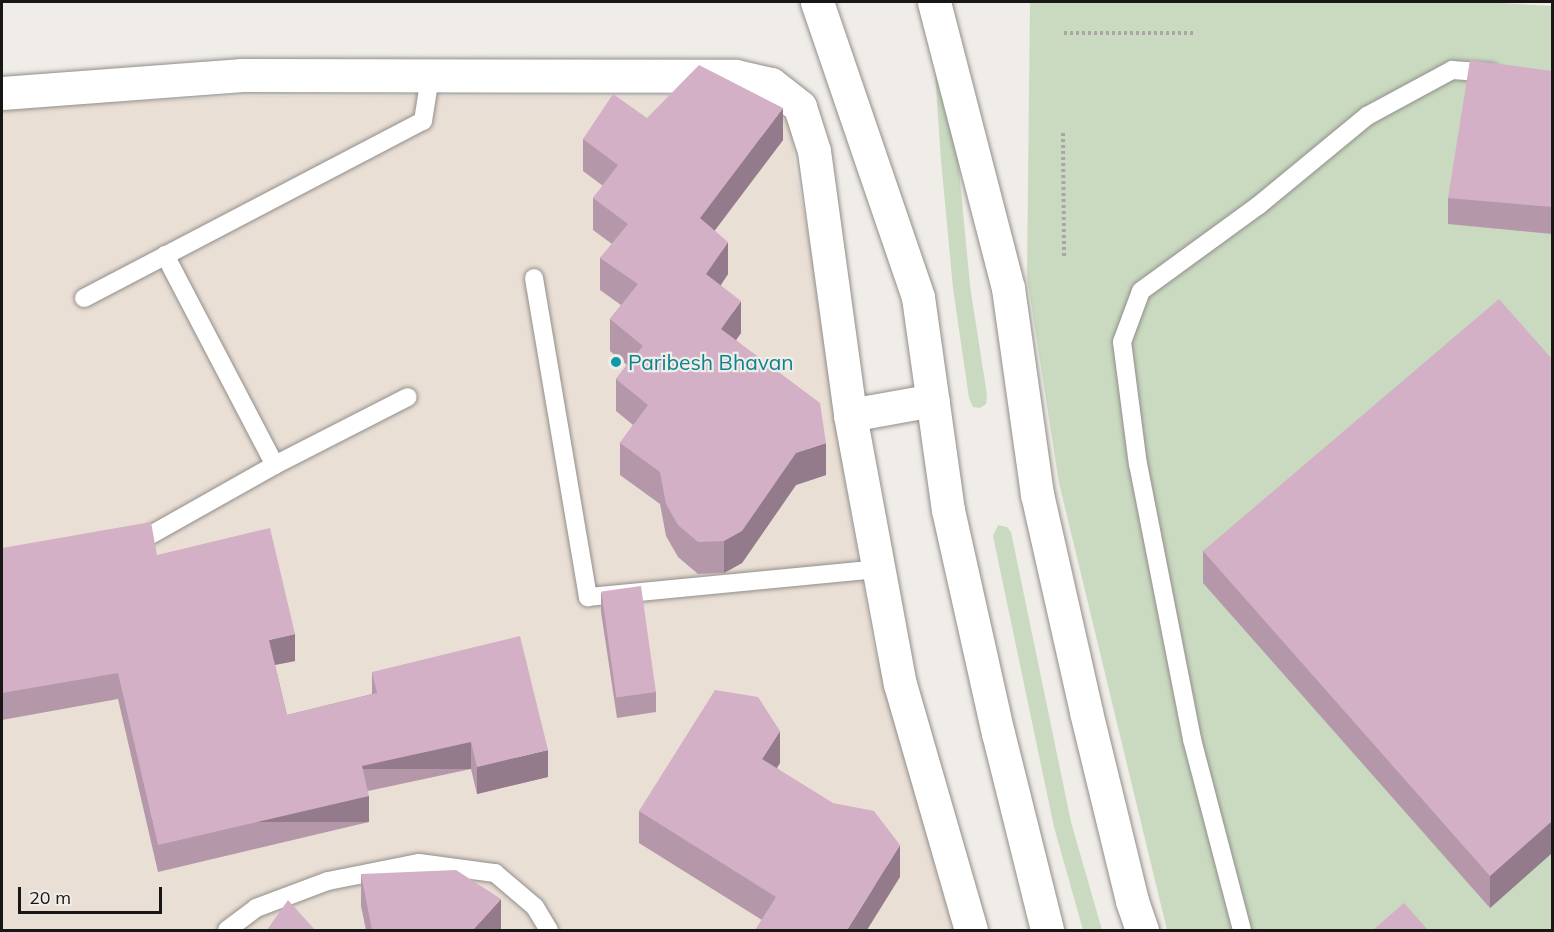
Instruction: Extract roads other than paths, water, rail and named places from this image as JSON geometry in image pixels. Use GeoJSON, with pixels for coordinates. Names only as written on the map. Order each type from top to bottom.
{"type":"FeatureCollection","features":[{"type":"Feature","properties":{"kind":"main road"},"geometry":{"type":"LineString","coordinates":[[817,2],[918,297],[948,510],[998,733],[1047,930]]}},
{"type":"Feature","properties":{"kind":"main road"},"geometry":{"type":"LineString","coordinates":[[934,2],[1008,288],[1037,494],[1086,712],[1132,901],[1142,930]]}},
{"type":"Feature","properties":{"kind":"main road"},"geometry":{"type":"LineString","coordinates":[[2,93],[242,75],[736,76],[771,84],[800,107],[814,151],[850,415],[900,684],[971,930]]}},
{"type":"Feature","properties":{"kind":"main road"},"geometry":{"type":"LineString","coordinates":[[850,415],[933,400]]}},
{"type":"Feature","properties":{"kind":"lane"},"geometry":{"type":"LineString","coordinates":[[1242,930],[1192,738],[1138,465],[1122,342],[1141,291],[1259,205],[1367,116],[1452,70],[1508,75]]}},
{"type":"Feature","properties":{"kind":"lane"},"geometry":{"type":"LineString","coordinates":[[84,298],[423,121],[430,77]]}},
{"type":"Feature","properties":{"kind":"lane"},"geometry":{"type":"LineString","coordinates":[[165,255],[275,465]]}},
{"type":"Feature","properties":{"kind":"lane"},"geometry":{"type":"LineString","coordinates":[[534,278],[588,597],[879,569]]}},
{"type":"Feature","properties":{"kind":"lane"},"geometry":{"type":"LineString","coordinates":[[147,537],[275,465],[408,397]]}},
{"type":"Feature","properties":{"kind":"lane"},"geometry":{"type":"LineString","coordinates":[[227,930],[256,908],[328,881],[419,863],[495,873],[535,906],[549,930]]}},
{"type":"Feature","properties":{"kind":"place","name":"Paribesh Bhavan"},"geometry":{"type":"Point","coordinates":[616,362]}}]}
